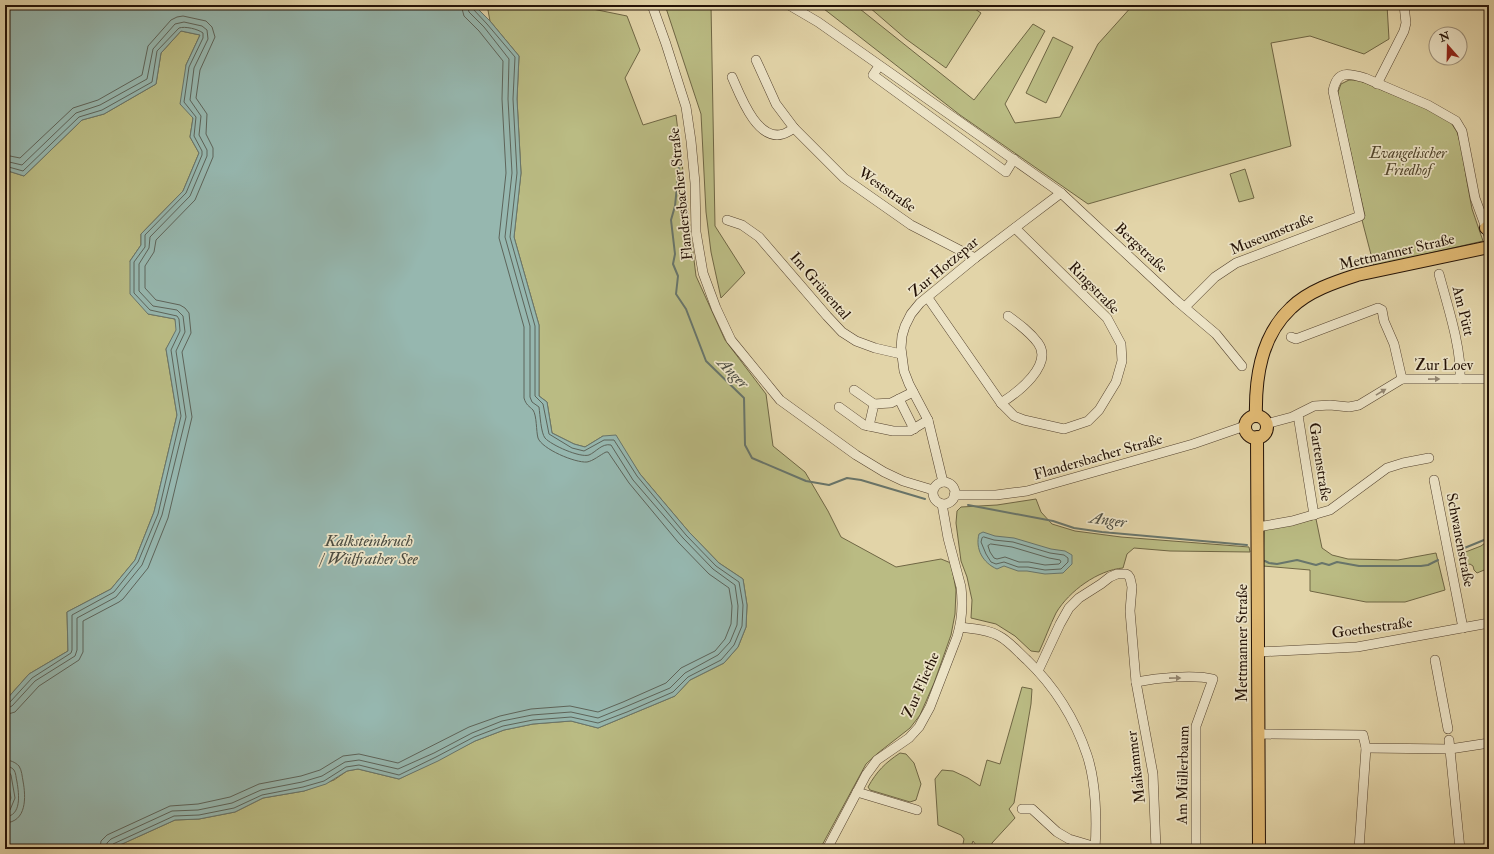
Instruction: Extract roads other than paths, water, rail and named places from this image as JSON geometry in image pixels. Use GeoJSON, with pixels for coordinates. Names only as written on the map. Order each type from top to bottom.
{"type":"FeatureCollection","features":[{"type":"Feature","properties":{"kind":"main road","name":"Mettmanner Straße"},"geometry":{"type":"LineString","coordinates":[[1256,416],[1256,382],[1262,356],[1271,334],[1281,319],[1292,307],[1320,289],[1351,277],[1489,247]]}},
{"type":"Feature","properties":{"kind":"main road"},"geometry":{"type":"LineString","coordinates":[[1256,416],[1262,418],[1266,424],[1263,434],[1257,437],[1250,435],[1245,426],[1249,419],[1256,416]]}},
{"type":"Feature","properties":{"kind":"main road","name":"Mettmanner Straße"},"geometry":{"type":"LineString","coordinates":[[1257,437],[1259,849]]}},
{"type":"Feature","properties":{"kind":"street","name":"Flandersbacher Straße"},"geometry":{"type":"LineString","coordinates":[[652,5],[686,107],[692,141],[696,232],[703,273],[716,308],[731,340],[780,400],[856,455],[884,472],[903,481],[933,490]]}},
{"type":"Feature","properties":{"kind":"street","name":"Bergstraße"},"geometry":{"type":"LineString","coordinates":[[789,5],[818,22],[1061,193],[1185,308],[1199,318],[1216,334],[1225,343],[1242,366]]}},
{"type":"Feature","properties":{"kind":"street"},"geometry":{"type":"LineString","coordinates":[[1404,5],[1406,23],[1404,31],[1377,84],[1428,104],[1456,122],[1462,132],[1475,198],[1488,231]]}},
{"type":"Feature","properties":{"kind":"street","name":"Weststraße"},"geometry":{"type":"LineString","coordinates":[[756,60],[776,104],[794,128],[844,178],[911,225],[947,245],[975,258]]}},
{"type":"Feature","properties":{"kind":"street"},"geometry":{"type":"LineString","coordinates":[[880,66],[873,75],[1006,172],[1014,159]]}},
{"type":"Feature","properties":{"kind":"street","name":"Museumstraße"},"geometry":{"type":"LineString","coordinates":[[1185,308],[1215,277],[1236,263],[1360,216],[1333,91],[1334,82],[1340,76],[1354,74],[1377,84]]}},
{"type":"Feature","properties":{"kind":"street"},"geometry":{"type":"LineString","coordinates":[[732,77],[750,113],[760,128],[770,134],[782,135],[794,128]]}},
{"type":"Feature","properties":{"kind":"street","name":"Zur Hotzepar"},"geometry":{"type":"LineString","coordinates":[[943,482],[928,420],[904,371],[901,354],[902,336],[908,320],[920,303],[975,258],[1061,193]]}},
{"type":"Feature","properties":{"kind":"street","name":"Im Grünental"},"geometry":{"type":"LineString","coordinates":[[727,220],[742,225],[759,237],[826,316],[842,332],[856,341],[870,347],[901,354]]}},
{"type":"Feature","properties":{"kind":"street","name":"Ringstraße"},"geometry":{"type":"LineString","coordinates":[[928,298],[1001,403],[1014,416],[1024,420],[1064,429],[1088,421],[1099,410],[1116,382],[1122,361],[1120,344],[1107,318],[1015,228]]}},
{"type":"Feature","properties":{"kind":"street","name":"Am Pütt"},"geometry":{"type":"LineString","coordinates":[[1439,274],[1457,348],[1461,370],[1460,379]]}},
{"type":"Feature","properties":{"kind":"street"},"geometry":{"type":"LineString","coordinates":[[1292,337],[1296,338],[1360,314],[1378,308],[1381,309],[1394,344],[1402,379]]}},
{"type":"Feature","properties":{"kind":"street"},"geometry":{"type":"LineString","coordinates":[[1001,403],[1012,396],[1027,382],[1038,369],[1042,355],[1039,344],[1027,331],[1008,316]]}},
{"type":"Feature","properties":{"kind":"street","name":"Zur Loev"},"geometry":{"type":"LineString","coordinates":[[1266,424],[1298,414],[1314,406],[1350,406],[1364,402],[1402,379],[1489,379]]}},
{"type":"Feature","properties":{"kind":"street"},"geometry":{"type":"LineString","coordinates":[[854,390],[874,404],[891,403],[913,392]]}},
{"type":"Feature","properties":{"kind":"street"},"geometry":{"type":"LineString","coordinates":[[899,399],[914,429]]}},
{"type":"Feature","properties":{"kind":"street"},"geometry":{"type":"LineString","coordinates":[[870,426],[874,404]]}},
{"type":"Feature","properties":{"kind":"street"},"geometry":{"type":"LineString","coordinates":[[839,407],[864,425],[893,431],[910,431],[928,420]]}},
{"type":"Feature","properties":{"kind":"street","name":"Gartenstraße"},"geometry":{"type":"LineString","coordinates":[[1298,414],[1314,515]]}},
{"type":"Feature","properties":{"kind":"street","name":"Flandersbacher Straße"},"geometry":{"type":"LineString","coordinates":[[954,495],[996,495],[1031,490],[1200,442],[1245,426]]}},
{"type":"Feature","properties":{"kind":"street"},"geometry":{"type":"LineString","coordinates":[[1258,527],[1330,510],[1387,468],[1429,458]]}},
{"type":"Feature","properties":{"kind":"street","name":"Schwanenstraße"},"geometry":{"type":"LineString","coordinates":[[1434,480],[1463,628]]}},
{"type":"Feature","properties":{"kind":"street"},"geometry":{"type":"LineString","coordinates":[[943,482],[952,486],[954,495],[949,502],[942,504],[935,500],[933,490],[938,483],[943,482]]}},
{"type":"Feature","properties":{"kind":"street","name":"Zur Fliethe"},"geometry":{"type":"LineString","coordinates":[[828,849],[866,775],[877,760],[909,738],[922,723],[930,707],[960,627],[962,601],[961,587],[942,504]]}},
{"type":"Feature","properties":{"kind":"street","name":"Maikammer"},"geometry":{"type":"LineString","coordinates":[[1038,671],[1069,608],[1079,598],[1110,577],[1117,574],[1128,575],[1132,587],[1130,611],[1136,682],[1153,774],[1156,849]]}},
{"type":"Feature","properties":{"kind":"street","name":"Goethestraße"},"geometry":{"type":"LineString","coordinates":[[1259,652],[1357,647],[1489,623]]}},
{"type":"Feature","properties":{"kind":"street"},"geometry":{"type":"LineString","coordinates":[[960,627],[988,632],[999,636],[1038,671],[1058,696],[1067,711],[1087,755],[1094,792],[1096,848],[1069,839],[1057,832],[1032,810],[1022,809]]}},
{"type":"Feature","properties":{"kind":"street"},"geometry":{"type":"LineString","coordinates":[[1435,660],[1448,729]]}},
{"type":"Feature","properties":{"kind":"street","name":"Am Müllerbaum"},"geometry":{"type":"LineString","coordinates":[[1136,682],[1152,679],[1194,677],[1213,679],[1196,726],[1196,849]]}},
{"type":"Feature","properties":{"kind":"street"},"geometry":{"type":"LineString","coordinates":[[1259,734],[1364,735],[1366,748],[1359,849]]}},
{"type":"Feature","properties":{"kind":"street"},"geometry":{"type":"LineString","coordinates":[[1366,748],[1489,743]]}},
{"type":"Feature","properties":{"kind":"street"},"geometry":{"type":"LineString","coordinates":[[1450,744],[1460,849]]}},
{"type":"Feature","properties":{"kind":"street"},"geometry":{"type":"LineString","coordinates":[[857,792],[917,810]]}},
{"type":"Feature","properties":{"kind":"water","name":"Kalksteinbruch / Wülfrather See"},"geometry":{"type":"Polygon","coordinates":[[[5,5],[474,5],[490,21],[519,56],[517,99],[521,173],[514,237],[539,325],[539,396],[547,402],[552,433],[574,444],[585,447],[603,436],[616,435],[640,474],[689,532],[719,563],[743,579],[747,605],[746,627],[738,647],[724,663],[690,680],[675,696],[598,728],[571,721],[533,724],[504,730],[475,741],[438,761],[399,779],[358,769],[347,771],[326,784],[304,791],[263,798],[235,812],[199,819],[175,820],[111,849],[6,849],[5,813],[11,798],[5,764],[5,701],[29,674],[68,651],[67,612],[111,589],[135,560],[154,512],[177,415],[166,349],[176,330],[175,319],[148,314],[130,294],[130,261],[141,245],[141,234],[183,191],[199,153],[190,137],[193,118],[180,104],[186,65],[200,35],[181,31],[161,53],[156,84],[104,114],[82,120],[24,176],[5,170],[5,5]]]}},
{"type":"Feature","properties":{"kind":"water"},"geometry":{"type":"Polygon","coordinates":[[[983,532],[995,536],[1014,538],[1051,549],[1065,551],[1072,555],[1072,564],[1063,573],[1045,574],[1018,571],[1004,566],[997,569],[984,559],[979,550],[979,534],[983,532]]]}},
{"type":"Feature","properties":{"kind":"waterway","name":"Anger"},"geometry":{"type":"LineString","coordinates":[[672,129],[679,166],[675,206],[671,220],[675,254],[673,264],[678,276],[676,294],[686,309],[706,361],[744,398],[745,445],[752,458],[806,481],[829,485],[847,478],[861,480],[925,499]]}},
{"type":"Feature","properties":{"kind":"waterway","name":"Anger"},"geometry":{"type":"LineString","coordinates":[[968,505],[1053,521],[1074,528],[1102,532],[1247,545]]}},
{"type":"Feature","properties":{"kind":"waterway","name":"Anger"},"geometry":{"type":"LineString","coordinates":[[1462,549],[1484,540],[1489,536]]}},
{"type":"Feature","properties":{"kind":"waterway","name":"Anger"},"geometry":{"type":"LineString","coordinates":[[1265,561],[1277,564],[1297,560],[1316,565],[1322,563],[1329,565],[1337,562],[1359,566],[1421,566],[1428,565],[1438,560]]}},
{"type":"Feature","properties":{"kind":"park label","name":"Evangelischer Friedhof"},"geometry":{"type":"Point","coordinates":[1408,162]}}]}
